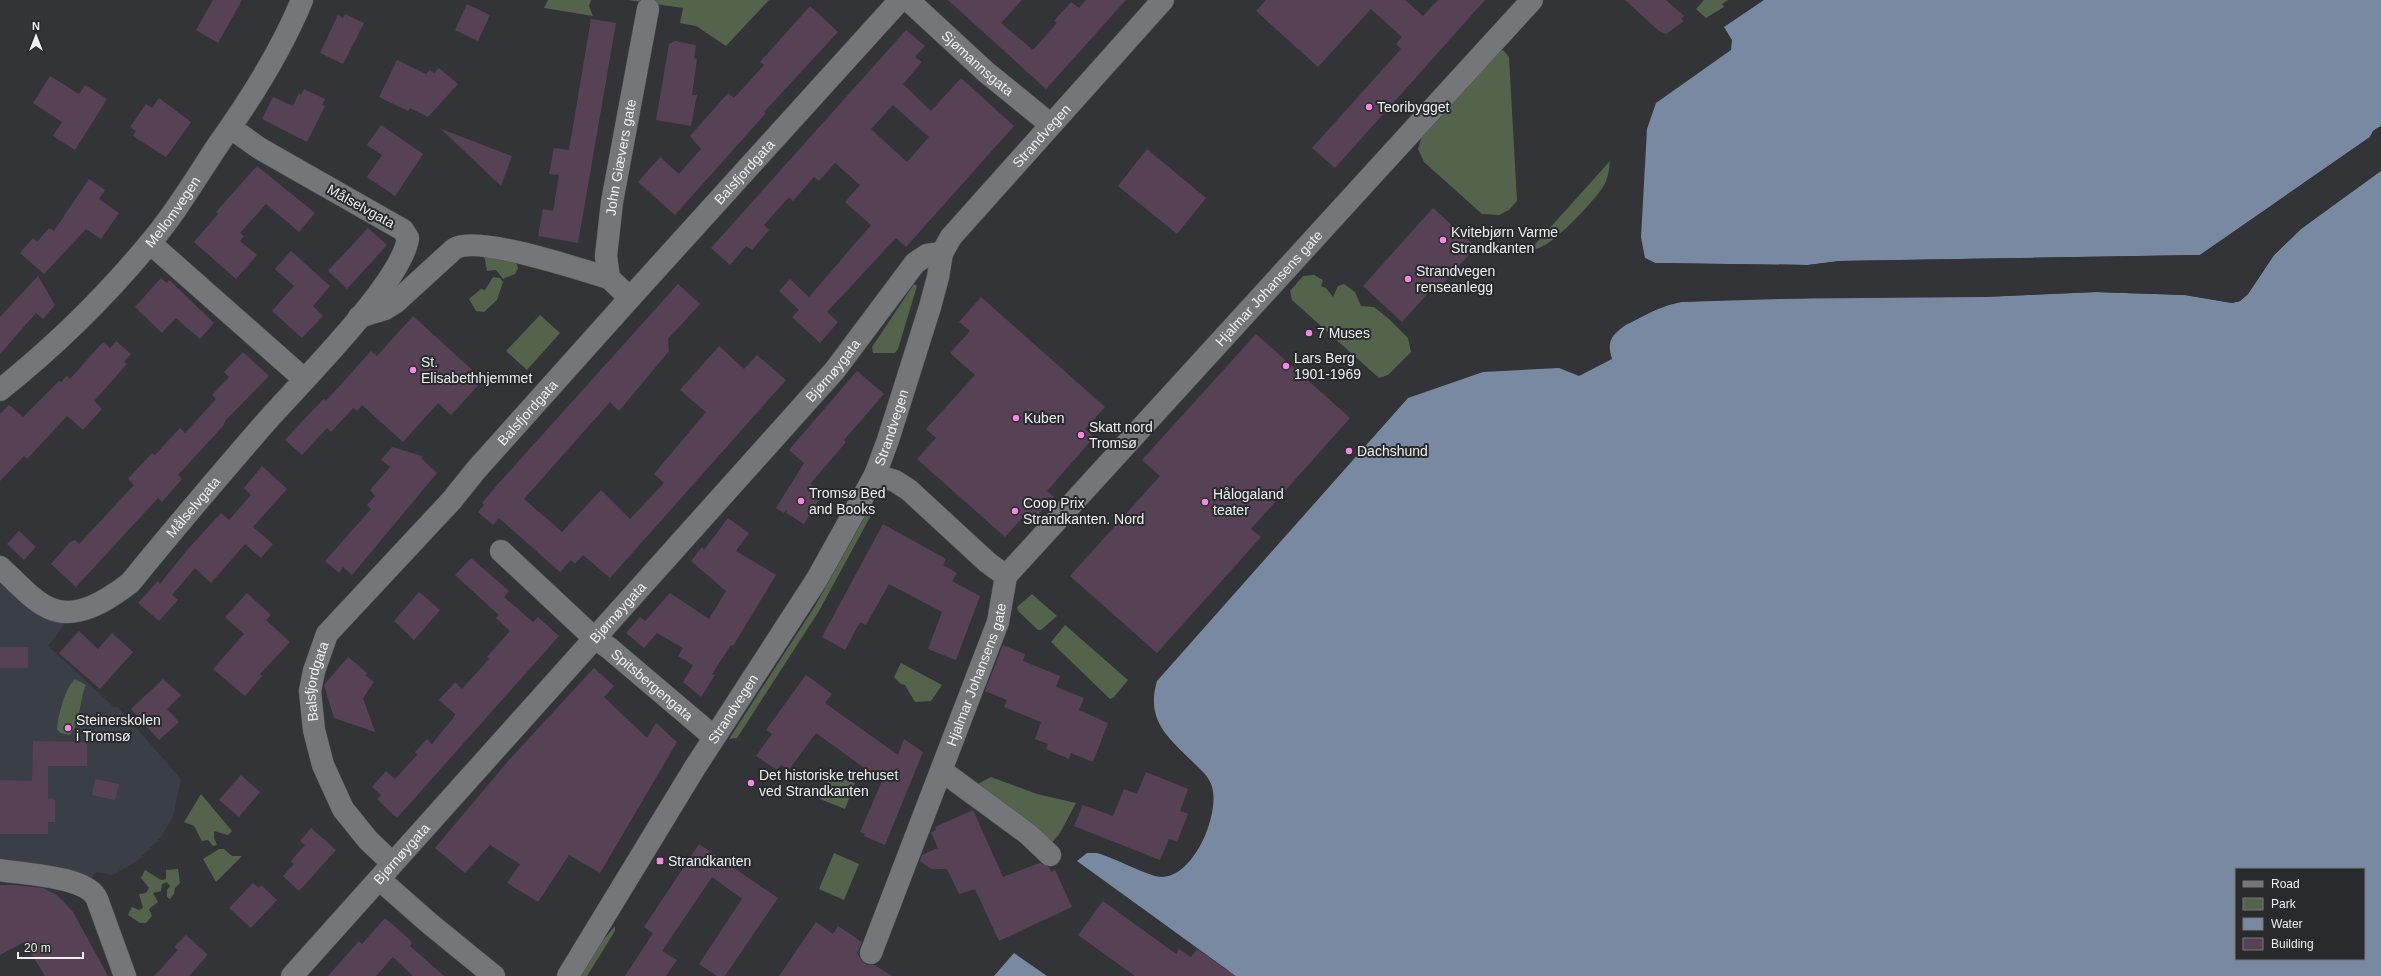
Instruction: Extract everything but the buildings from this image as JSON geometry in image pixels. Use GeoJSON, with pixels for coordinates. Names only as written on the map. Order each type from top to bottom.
{"type":"FeatureCollection","features":[{"type":"Feature","properties":{"kind":"street","name":"Mellomvegen"},"geometry":{"type":"LineString","coordinates":[[0,390],[68,331],[123,276],[150,243],[231,128],[268,68],[291,26],[302,0]]}},
{"type":"Feature","properties":{"kind":"street","name":"Balsfjordgata"},"geometry":{"type":"LineString","coordinates":[[494,976],[429,923],[386,871],[368,840],[343,809],[325,773],[314,730],[310,706],[310,691],[319,655],[333,626],[452,500],[476,470],[630,298],[900,0]]}},
{"type":"Feature","properties":{"kind":"street","name":"Sjømannsgata"},"geometry":{"type":"LineString","coordinates":[[908,0],[986,72],[1050,124]]}},
{"type":"Feature","properties":{"kind":"street","name":"Strandvegen"},"geometry":{"type":"LineString","coordinates":[[568,976],[714,737],[817,579],[875,475],[888,440],[930,307],[938,277],[942,253],[953,234],[1050,124],[1163,0]]}},
{"type":"Feature","properties":{"kind":"street","name":"Hjalmar Johansens gate"},"geometry":{"type":"LineString","coordinates":[[871,953],[998,622],[1006,576],[1532,0]]}},
{"type":"Feature","properties":{"kind":"street","name":"John Giævers gate"},"geometry":{"type":"LineString","coordinates":[[609,278],[606,256],[612,202],[648,9]]}},
{"type":"Feature","properties":{"kind":"street","name":"Målselvgata"},"geometry":{"type":"LineString","coordinates":[[0,567],[41,603],[56,610],[73,611],[89,608],[115,594],[130,582],[359,317],[404,257],[408,238],[406,234],[391,222],[259,148],[231,128]]}},
{"type":"Feature","properties":{"kind":"street"},"geometry":{"type":"LineString","coordinates":[[150,243],[304,379]]}},
{"type":"Feature","properties":{"kind":"street"},"geometry":{"type":"LineString","coordinates":[[359,317],[385,309],[396,302],[454,249],[464,245],[481,245],[509,250],[609,278],[630,298]]}},
{"type":"Feature","properties":{"kind":"street","name":"Bjørnøygata"},"geometry":{"type":"LineString","coordinates":[[292,976],[835,370],[915,263],[927,255],[942,253]]}},
{"type":"Feature","properties":{"kind":"street"},"geometry":{"type":"LineString","coordinates":[[875,475],[895,482],[909,490],[987,562],[1006,576]]}},
{"type":"Feature","properties":{"kind":"street","name":"Spitsbergengata"},"geometry":{"type":"LineString","coordinates":[[501,551],[594,638],[635,669],[714,737]]}},
{"type":"Feature","properties":{"kind":"street"},"geometry":{"type":"LineString","coordinates":[[942,771],[1028,834],[1050,854]]}},
{"type":"Feature","properties":{"kind":"street"},"geometry":{"type":"LineString","coordinates":[[0,870],[69,882],[91,890],[97,899],[125,976]]}},
{"type":"Feature","properties":{"kind":"shaded area","name":"Steinerskolen i Tromsø"},"geometry":{"type":"Polygon","coordinates":[[[0,578],[68,620],[48,646],[115,708],[117,706],[181,779],[173,817],[161,837],[137,861],[113,875],[95,872],[90,880],[0,862],[0,578]]]}},
{"type":"Feature","properties":{"kind":"green space"},"geometry":{"type":"Polygon","coordinates":[[[548,0],[591,0],[589,6],[593,16],[544,8],[548,0]]]}},
{"type":"Feature","properties":{"kind":"green space"},"geometry":{"type":"Polygon","coordinates":[[[628,0],[769,0],[726,46],[696,26],[680,23],[683,8],[628,0]]]}},
{"type":"Feature","properties":{"kind":"green space"},"geometry":{"type":"Polygon","coordinates":[[[1704,0],[1728,0],[1722,4],[1724,7],[1706,18],[1696,9],[1704,0]]]}},
{"type":"Feature","properties":{"kind":"green space"},"geometry":{"type":"Polygon","coordinates":[[[1503,50],[1509,57],[1517,201],[1509,210],[1499,215],[1482,214],[1424,162],[1418,149],[1422,136],[1499,51],[1503,50]]]}},
{"type":"Feature","properties":{"kind":"green space"},"geometry":{"type":"Polygon","coordinates":[[[1610,161],[1605,184],[1590,203],[1570,225],[1548,243],[1530,250],[1610,161]]]}},
{"type":"Feature","properties":{"kind":"green space"},"geometry":{"type":"Polygon","coordinates":[[[484,255],[516,262],[518,268],[515,274],[503,279],[496,270],[487,271],[484,255]]]}},
{"type":"Feature","properties":{"kind":"green space"},"geometry":{"type":"Polygon","coordinates":[[[1314,275],[1323,280],[1321,286],[1326,288],[1333,297],[1338,286],[1344,284],[1355,292],[1361,306],[1374,307],[1389,319],[1408,338],[1411,352],[1388,375],[1379,378],[1292,300],[1290,291],[1303,276],[1314,275]]]}},
{"type":"Feature","properties":{"kind":"green space"},"geometry":{"type":"Polygon","coordinates":[[[493,277],[500,278],[503,282],[497,300],[484,312],[476,311],[469,299],[481,289],[485,290],[493,277]]]}},
{"type":"Feature","properties":{"kind":"green space"},"geometry":{"type":"Polygon","coordinates":[[[914,284],[917,286],[898,349],[895,353],[873,353],[872,347],[914,284]]]}},
{"type":"Feature","properties":{"kind":"green space"},"geometry":{"type":"Polygon","coordinates":[[[540,315],[560,333],[527,370],[506,351],[540,315]]]}},
{"type":"Feature","properties":{"kind":"green space"},"geometry":{"type":"Polygon","coordinates":[[[876,506],[819,611],[737,738],[729,739],[815,606],[867,513],[876,506]]]}},
{"type":"Feature","properties":{"kind":"green space"},"geometry":{"type":"Polygon","coordinates":[[[1032,594],[1057,616],[1041,630],[1038,630],[1018,611],[1017,607],[1032,594]]]}},
{"type":"Feature","properties":{"kind":"green space"},"geometry":{"type":"Polygon","coordinates":[[[1065,625],[1128,680],[1114,697],[1110,699],[1051,642],[1065,625]]]}},
{"type":"Feature","properties":{"kind":"green space"},"geometry":{"type":"Polygon","coordinates":[[[901,663],[942,685],[931,701],[915,702],[905,685],[901,684],[894,677],[901,663]]]}},
{"type":"Feature","properties":{"kind":"green space"},"geometry":{"type":"Polygon","coordinates":[[[75,679],[86,685],[78,718],[74,730],[70,735],[60,733],[57,729],[63,702],[71,683],[75,679]]]}},
{"type":"Feature","properties":{"kind":"green space"},"geometry":{"type":"Polygon","coordinates":[[[831,774],[855,783],[845,809],[820,799],[831,774]]]}},
{"type":"Feature","properties":{"kind":"green space"},"geometry":{"type":"Polygon","coordinates":[[[991,777],[1037,794],[1076,803],[1060,833],[1051,844],[974,786],[991,777]]]}},
{"type":"Feature","properties":{"kind":"green space"},"geometry":{"type":"Polygon","coordinates":[[[201,794],[232,831],[228,835],[214,831],[214,838],[217,845],[213,846],[208,840],[202,841],[194,826],[184,822],[201,794]]]}},
{"type":"Feature","properties":{"kind":"green space"},"geometry":{"type":"Polygon","coordinates":[[[219,849],[224,849],[232,856],[242,856],[216,882],[203,859],[219,849]]]}},
{"type":"Feature","properties":{"kind":"green space"},"geometry":{"type":"Polygon","coordinates":[[[834,853],[859,864],[844,900],[819,889],[834,853]]]}},
{"type":"Feature","properties":{"kind":"green space"},"geometry":{"type":"Polygon","coordinates":[[[178,869],[180,883],[175,888],[174,894],[170,899],[167,897],[167,890],[170,886],[167,882],[162,884],[161,891],[153,893],[158,902],[149,909],[152,916],[146,923],[140,923],[128,915],[132,907],[139,910],[143,908],[139,894],[146,893],[149,888],[141,878],[145,870],[161,880],[166,879],[166,870],[178,869]]]}},
{"type":"Feature","properties":{"kind":"green space"},"geometry":{"type":"Polygon","coordinates":[[[615,926],[615,931],[587,976],[581,976],[600,944],[615,926]]]}},
{"type":"Feature","properties":{"kind":"water"},"geometry":{"type":"Polygon","coordinates":[[[1764,0],[2381,0],[2381,126],[2373,131],[2370,137],[2200,255],[1840,261],[1808,265],[1655,263],[1645,258],[1641,237],[1647,129],[1656,103],[1731,50],[1732,40],[1724,27],[1764,0]]]}},
{"type":"Feature","properties":{"kind":"water"},"geometry":{"type":"Polygon","coordinates":[[[2381,171],[2381,976],[1225,976],[1229,971],[1077,861],[1087,853],[1097,853],[1149,874],[1162,877],[1174,874],[1185,866],[1195,854],[1203,840],[1213,810],[1211,784],[1205,774],[1177,747],[1162,729],[1154,708],[1154,695],[1157,681],[1408,398],[1483,372],[1559,368],[1579,376],[1612,359],[1610,343],[1617,332],[1625,326],[1644,315],[1681,302],[1882,296],[1983,297],[2096,292],[2185,295],[2232,303],[2240,301],[2248,294],[2274,255],[2301,229],[2381,171]]]}},
{"type":"Feature","properties":{"kind":"water"},"geometry":{"type":"Polygon","coordinates":[[[1014,953],[1047,976],[994,976],[1014,953]]]}},
{"type":"Feature","properties":{"kind":"pier"},"geometry":{"type":"Polygon","coordinates":[[[2381,126],[2371,139],[2228,240],[2200,257],[1840,263],[1808,267],[1654,265],[1645,260],[1645,258],[1655,263],[1808,265],[1840,261],[2200,255],[2370,137],[2373,131],[2381,126]]]}},
{"type":"Feature","properties":{"kind":"pier"},"geometry":{"type":"Polygon","coordinates":[[[2381,169],[2301,229],[2274,255],[2248,294],[2240,301],[2232,303],[2185,295],[2096,292],[1983,297],[1740,299],[1681,302],[1665,305],[1628,324],[1629,321],[1664,304],[1681,300],[1740,297],[1983,295],[2096,290],[2185,293],[2232,301],[2239,299],[2247,293],[2273,254],[2300,228],[2381,169]]]}},
{"type":"Feature","properties":{"kind":"place","name":"Teoribygget"},"geometry":{"type":"Point","coordinates":[1369,107]}},
{"type":"Feature","properties":{"kind":"place","name":"Kvitebjørn Varme Strandkanten"},"geometry":{"type":"Point","coordinates":[1443,240]}},
{"type":"Feature","properties":{"kind":"place","name":"Strandvegen renseanlegg"},"geometry":{"type":"Point","coordinates":[1408,279]}},
{"type":"Feature","properties":{"kind":"place","name":"7 Muses"},"geometry":{"type":"Point","coordinates":[1309,333]}},
{"type":"Feature","properties":{"kind":"place","name":"Lars Berg 1901-1969"},"geometry":{"type":"Point","coordinates":[1286,366]}},
{"type":"Feature","properties":{"kind":"place","name":"St. Elisabethhjemmet"},"geometry":{"type":"Point","coordinates":[413,370]}},
{"type":"Feature","properties":{"kind":"place","name":"Kuben"},"geometry":{"type":"Point","coordinates":[1016,418]}},
{"type":"Feature","properties":{"kind":"place","name":"Skatt nord Tromsø"},"geometry":{"type":"Point","coordinates":[1081,435]}},
{"type":"Feature","properties":{"kind":"place","name":"Dachshund"},"geometry":{"type":"Point","coordinates":[1349,451]}},
{"type":"Feature","properties":{"kind":"place","name":"Tromsø Bed and Books"},"geometry":{"type":"Point","coordinates":[801,501]}},
{"type":"Feature","properties":{"kind":"place","name":"Hålogaland teater"},"geometry":{"type":"Point","coordinates":[1205,502]}},
{"type":"Feature","properties":{"kind":"place","name":"Coop Prix Strandkanten. Nord"},"geometry":{"type":"Point","coordinates":[1015,511]}},
{"type":"Feature","properties":{"kind":"place","name":"Steinerskolen i Tromsø"},"geometry":{"type":"Point","coordinates":[68,728]}},
{"type":"Feature","properties":{"kind":"place","name":"Det historiske trehuset ved Strandkanten"},"geometry":{"type":"Point","coordinates":[751,783]}},
{"type":"Feature","properties":{"kind":"place","name":"Strandkanten"},"geometry":{"type":"Point","coordinates":[660,861]}}]}
